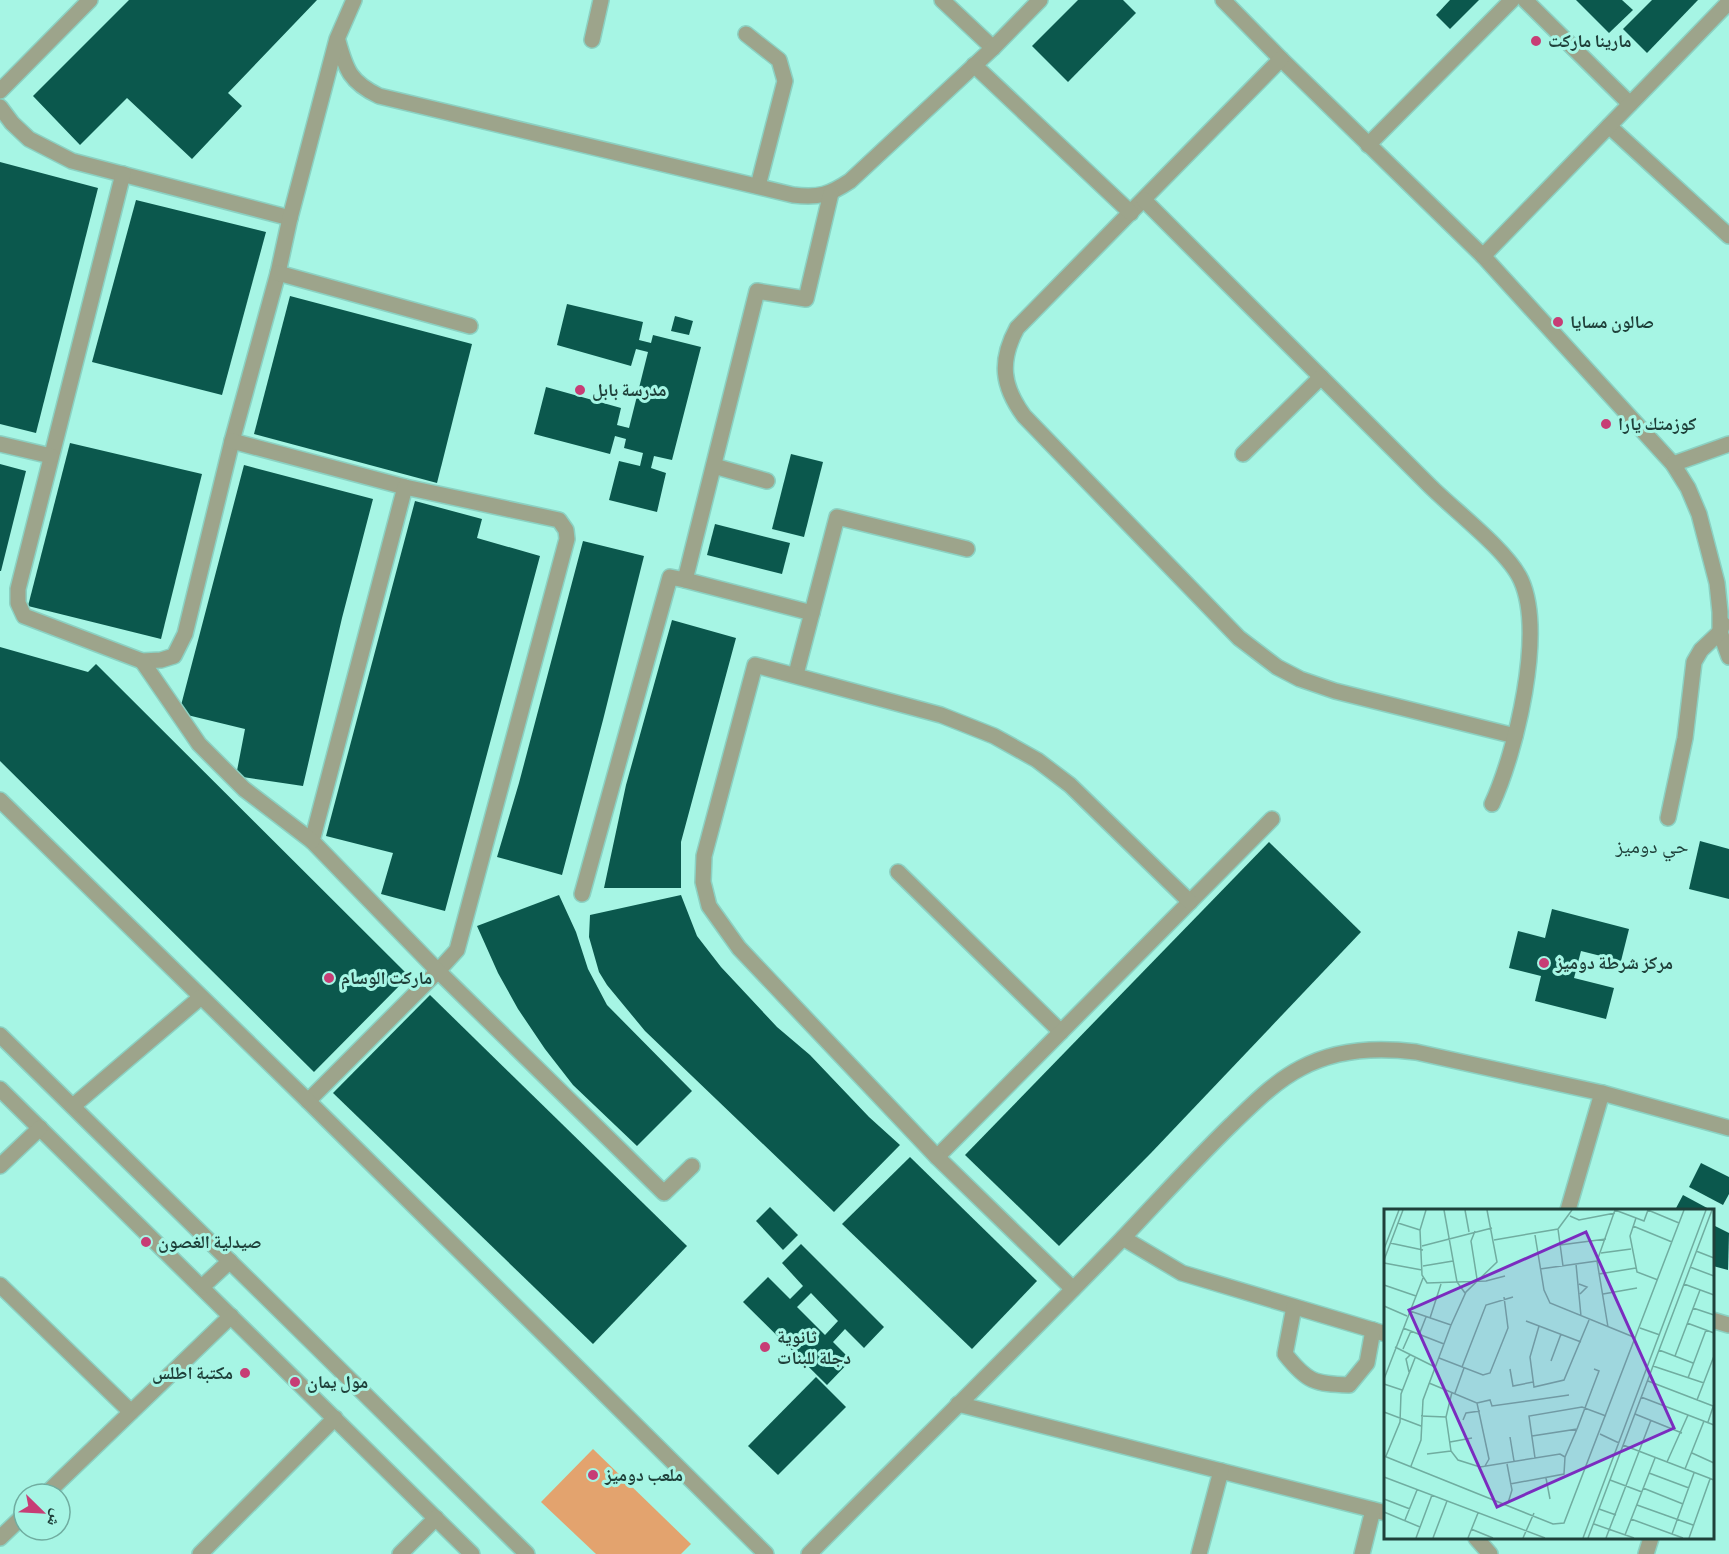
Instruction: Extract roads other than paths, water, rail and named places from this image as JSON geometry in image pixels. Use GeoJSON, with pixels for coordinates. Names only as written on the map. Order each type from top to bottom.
{"type":"FeatureCollection","features":[{"type":"Feature","properties":{"kind":"street"},"geometry":{"type":"LineString","coordinates":[[0,91],[90,0]]}},
{"type":"Feature","properties":{"kind":"street"},"geometry":{"type":"LineString","coordinates":[[123,174],[18,589],[18,603],[24,616],[142,661],[161,660],[174,656],[185,634],[232,441],[278,273],[290,218],[337,39],[354,0]]}},
{"type":"Feature","properties":{"kind":"street"},"geometry":{"type":"LineString","coordinates":[[592,40],[601,0]]}},
{"type":"Feature","properties":{"kind":"street"},"geometry":{"type":"LineString","coordinates":[[942,0],[993,48]]}},
{"type":"Feature","properties":{"kind":"street"},"geometry":{"type":"LineString","coordinates":[[337,39],[349,75],[357,83],[379,96],[811,197],[831,194],[850,181],[993,48],[1040,0]]}},
{"type":"Feature","properties":{"kind":"street"},"geometry":{"type":"LineString","coordinates":[[1368,145],[1512,0]]}},
{"type":"Feature","properties":{"kind":"street"},"geometry":{"type":"LineString","coordinates":[[1525,0],[1630,104]]}},
{"type":"Feature","properties":{"kind":"street"},"geometry":{"type":"LineString","coordinates":[[1229,2],[1281,59],[1483,256],[1673,464],[1694,501],[1706,536],[1717,583],[1720,632],[1729,657]]}},
{"type":"Feature","properties":{"kind":"street"},"geometry":{"type":"LineString","coordinates":[[1483,256],[1727,2]]}},
{"type":"Feature","properties":{"kind":"street"},"geometry":{"type":"LineString","coordinates":[[746,34],[779,60],[785,81],[758,186]]}},
{"type":"Feature","properties":{"kind":"street"},"geometry":{"type":"LineString","coordinates":[[1281,59],[1017,328],[1009,344],[1005,362],[1006,384],[1017,405],[1239,638],[1277,667],[1300,679],[1335,691],[1515,736]]}},
{"type":"Feature","properties":{"kind":"street"},"geometry":{"type":"LineString","coordinates":[[974,65],[1131,213]]}},
{"type":"Feature","properties":{"kind":"street"},"geometry":{"type":"LineString","coordinates":[[0,107],[12,123],[29,139],[72,161],[290,218]]}},
{"type":"Feature","properties":{"kind":"street"},"geometry":{"type":"LineString","coordinates":[[1609,126],[1729,236]]}},
{"type":"Feature","properties":{"kind":"street"},"geometry":{"type":"LineString","coordinates":[[685,580],[757,291],[806,299],[831,194]]}},
{"type":"Feature","properties":{"kind":"street"},"geometry":{"type":"LineString","coordinates":[[1144,200],[1441,497],[1504,556],[1521,579],[1528,605],[1530,659],[1515,736],[1502,783],[1492,804]]}},
{"type":"Feature","properties":{"kind":"street"},"geometry":{"type":"LineString","coordinates":[[278,273],[470,326]]}},
{"type":"Feature","properties":{"kind":"street"},"geometry":{"type":"LineString","coordinates":[[1243,454],[1321,377]]}},
{"type":"Feature","properties":{"kind":"street"},"geometry":{"type":"LineString","coordinates":[[232,441],[405,487],[559,520],[566,530],[567,540],[457,950],[438,972],[308,1101]]}},
{"type":"Feature","properties":{"kind":"street"},"geometry":{"type":"LineString","coordinates":[[0,444],[51,456]]}},
{"type":"Feature","properties":{"kind":"street"},"geometry":{"type":"LineString","coordinates":[[1673,464],[1729,444]]}},
{"type":"Feature","properties":{"kind":"street"},"geometry":{"type":"LineString","coordinates":[[714,466],[767,481]]}},
{"type":"Feature","properties":{"kind":"street"},"geometry":{"type":"LineString","coordinates":[[312,841],[405,487]]}},
{"type":"Feature","properties":{"kind":"street"},"geometry":{"type":"LineString","coordinates":[[796,675],[837,516],[967,549]]}},
{"type":"Feature","properties":{"kind":"street"},"geometry":{"type":"LineString","coordinates":[[582,894],[670,577],[812,613]]}},
{"type":"Feature","properties":{"kind":"street"},"geometry":{"type":"LineString","coordinates":[[1668,818],[1685,738],[1694,662],[1701,650],[1720,632],[1729,611]]}},
{"type":"Feature","properties":{"kind":"street"},"geometry":{"type":"LineString","coordinates":[[142,661],[199,744],[244,789],[312,841],[438,972],[664,1193],[692,1166]]}},
{"type":"Feature","properties":{"kind":"street"},"geometry":{"type":"LineString","coordinates":[[1073,1290],[937,1157],[739,948],[709,906],[703,882],[704,856],[755,665],[941,716],[994,736],[1037,760],[1070,785],[1190,902]]}},
{"type":"Feature","properties":{"kind":"street"},"geometry":{"type":"LineString","coordinates":[[0,800],[766,1554]]}},
{"type":"Feature","properties":{"kind":"street"},"geometry":{"type":"LineString","coordinates":[[937,1157],[1272,819]]}},
{"type":"Feature","properties":{"kind":"street"},"geometry":{"type":"LineString","coordinates":[[898,872],[1061,1032]]}},
{"type":"Feature","properties":{"kind":"street"},"geometry":{"type":"LineString","coordinates":[[72,1106],[201,997]]}},
{"type":"Feature","properties":{"kind":"street"},"geometry":{"type":"LineString","coordinates":[[0,1035],[527,1554]]}},
{"type":"Feature","properties":{"kind":"street"},"geometry":{"type":"LineString","coordinates":[[809,1554],[1073,1290],[1253,1104],[1299,1068],[1323,1059],[1374,1049],[1416,1052],[1602,1093],[1729,1128]]}},
{"type":"Feature","properties":{"kind":"street"},"geometry":{"type":"LineString","coordinates":[[0,1089],[472,1554]]}},
{"type":"Feature","properties":{"kind":"street"},"geometry":{"type":"LineString","coordinates":[[1568,1209],[1602,1093]]}},
{"type":"Feature","properties":{"kind":"street"},"geometry":{"type":"LineString","coordinates":[[0,1166],[40,1128]]}},
{"type":"Feature","properties":{"kind":"street"},"geometry":{"type":"LineString","coordinates":[[1123,1238],[1182,1274],[1294,1306],[1379,1332],[1367,1363],[1349,1385],[1322,1384],[1299,1371],[1286,1354],[1294,1306]]}},
{"type":"Feature","properties":{"kind":"street"},"geometry":{"type":"LineString","coordinates":[[202,1287],[230,1261]]}},
{"type":"Feature","properties":{"kind":"street"},"geometry":{"type":"LineString","coordinates":[[0,1285],[131,1413]]}},
{"type":"Feature","properties":{"kind":"street"},"geometry":{"type":"LineString","coordinates":[[59,1482],[231,1316]]}},
{"type":"Feature","properties":{"kind":"street"},"geometry":{"type":"LineString","coordinates":[[958,1404],[1379,1512],[1362,1554]]}},
{"type":"Feature","properties":{"kind":"street"},"geometry":{"type":"LineString","coordinates":[[200,1554],[334,1418]]}},
{"type":"Feature","properties":{"kind":"street"},"geometry":{"type":"LineString","coordinates":[[1199,1554],[1221,1471]]}},
{"type":"Feature","properties":{"kind":"street"},"geometry":{"type":"LineString","coordinates":[[400,1554],[436,1518]]}},
{"type":"Feature","properties":{"kind":"street"},"geometry":{"type":"LineString","coordinates":[[0,1538],[12,1526]]}},
{"type":"Feature","properties":{"kind":"street"},"geometry":{"type":"LineString","coordinates":[[1477,1539],[1490,1554]]}},
{"type":"Feature","properties":{"kind":"street"},"geometry":{"type":"LineString","coordinates":[[1646,1554],[1651,1539]]}},
{"type":"Feature","properties":{"kind":"place","name":"مارينا ماركت"},"geometry":{"type":"Point","coordinates":[1536,41]}},
{"type":"Feature","properties":{"kind":"place","name":"صالون مسايا"},"geometry":{"type":"Point","coordinates":[1558,322]}},
{"type":"Feature","properties":{"kind":"place","name":"مدرسة بابل"},"geometry":{"type":"Point","coordinates":[580,390]}},
{"type":"Feature","properties":{"kind":"place","name":"كوزمتك يارا"},"geometry":{"type":"Point","coordinates":[1606,424]}},
{"type":"Feature","properties":{"kind":"place","name":"مركز شرطة دوميز"},"geometry":{"type":"Point","coordinates":[1544,963]}},
{"type":"Feature","properties":{"kind":"place","name":"ماركت الوسام"},"geometry":{"type":"Point","coordinates":[329,978]}},
{"type":"Feature","properties":{"kind":"place","name":"صيدلية الغصون"},"geometry":{"type":"Point","coordinates":[146,1242]}},
{"type":"Feature","properties":{"kind":"place","name":"ثانوية دجلة للبنات"},"geometry":{"type":"Point","coordinates":[765,1347]}},
{"type":"Feature","properties":{"kind":"place","name":"مكتبة اطلس"},"geometry":{"type":"Point","coordinates":[245,1373]}},
{"type":"Feature","properties":{"kind":"place","name":"مول يمان"},"geometry":{"type":"Point","coordinates":[295,1382]}},
{"type":"Feature","properties":{"kind":"place","name":"ملعب دوميز"},"geometry":{"type":"Point","coordinates":[593,1475]}},
{"type":"Feature","properties":{"kind":"district","name":"حي دوميز"},"geometry":{"type":"Point","coordinates":[1652,846]}}]}
